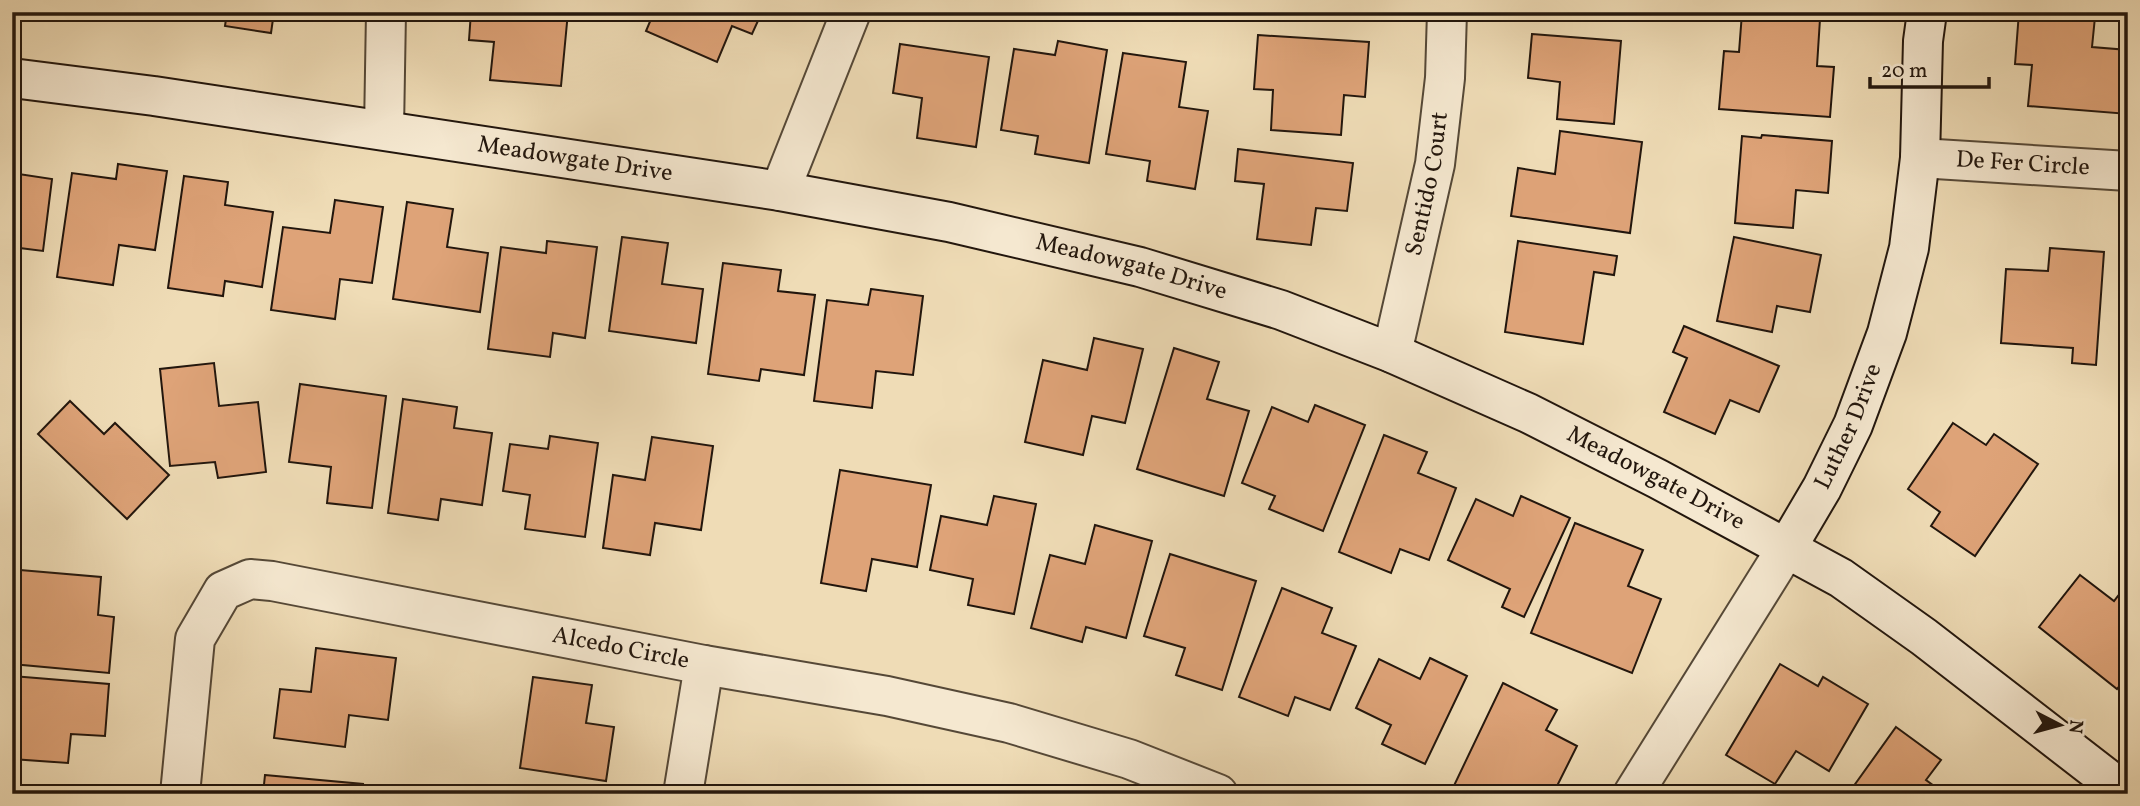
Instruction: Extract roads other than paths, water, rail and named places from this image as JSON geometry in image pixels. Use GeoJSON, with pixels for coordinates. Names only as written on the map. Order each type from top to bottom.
{"type":"FeatureCollection","features":[{"type":"Feature","properties":{"kind":"street"},"geometry":{"type":"LineString","coordinates":[[384,130],[387,12]]}},
{"type":"Feature","properties":{"kind":"street"},"geometry":{"type":"LineString","coordinates":[[780,191],[851,12]]}},
{"type":"Feature","properties":{"kind":"street","name":"Sentido Court"},"geometry":{"type":"LineString","coordinates":[[1392,353],[1435,164],[1445,78],[1447,12]]}},
{"type":"Feature","properties":{"kind":"street","name":"Luther Drive"},"geometry":{"type":"LineString","coordinates":[[1633,794],[1822,488],[1853,425],[1888,333],[1909,248],[1920,158],[1923,41],[1927,12]]}},
{"type":"Feature","properties":{"kind":"street","name":"Meadowgate Drive"},"geometry":{"type":"LineString","coordinates":[[12,78],[155,96],[780,191],[949,222],[1140,267],[1282,310],[1392,353],[1528,413],[1658,479],[1841,578],[1924,637],[2127,794]]}},
{"type":"Feature","properties":{"kind":"street","name":"De Fer Circle"},"geometry":{"type":"LineString","coordinates":[[1920,158],[2128,171]]}},
{"type":"Feature","properties":{"kind":"street","name":"Alcedo Circle"},"geometry":{"type":"LineString","coordinates":[[180,794],[195,639],[223,591],[250,579],[704,666],[887,696],[1009,723],[1129,760],[1217,794]]}},
{"type":"Feature","properties":{"kind":"street"},"geometry":{"type":"LineString","coordinates":[[683,794],[704,666]]}}]}
